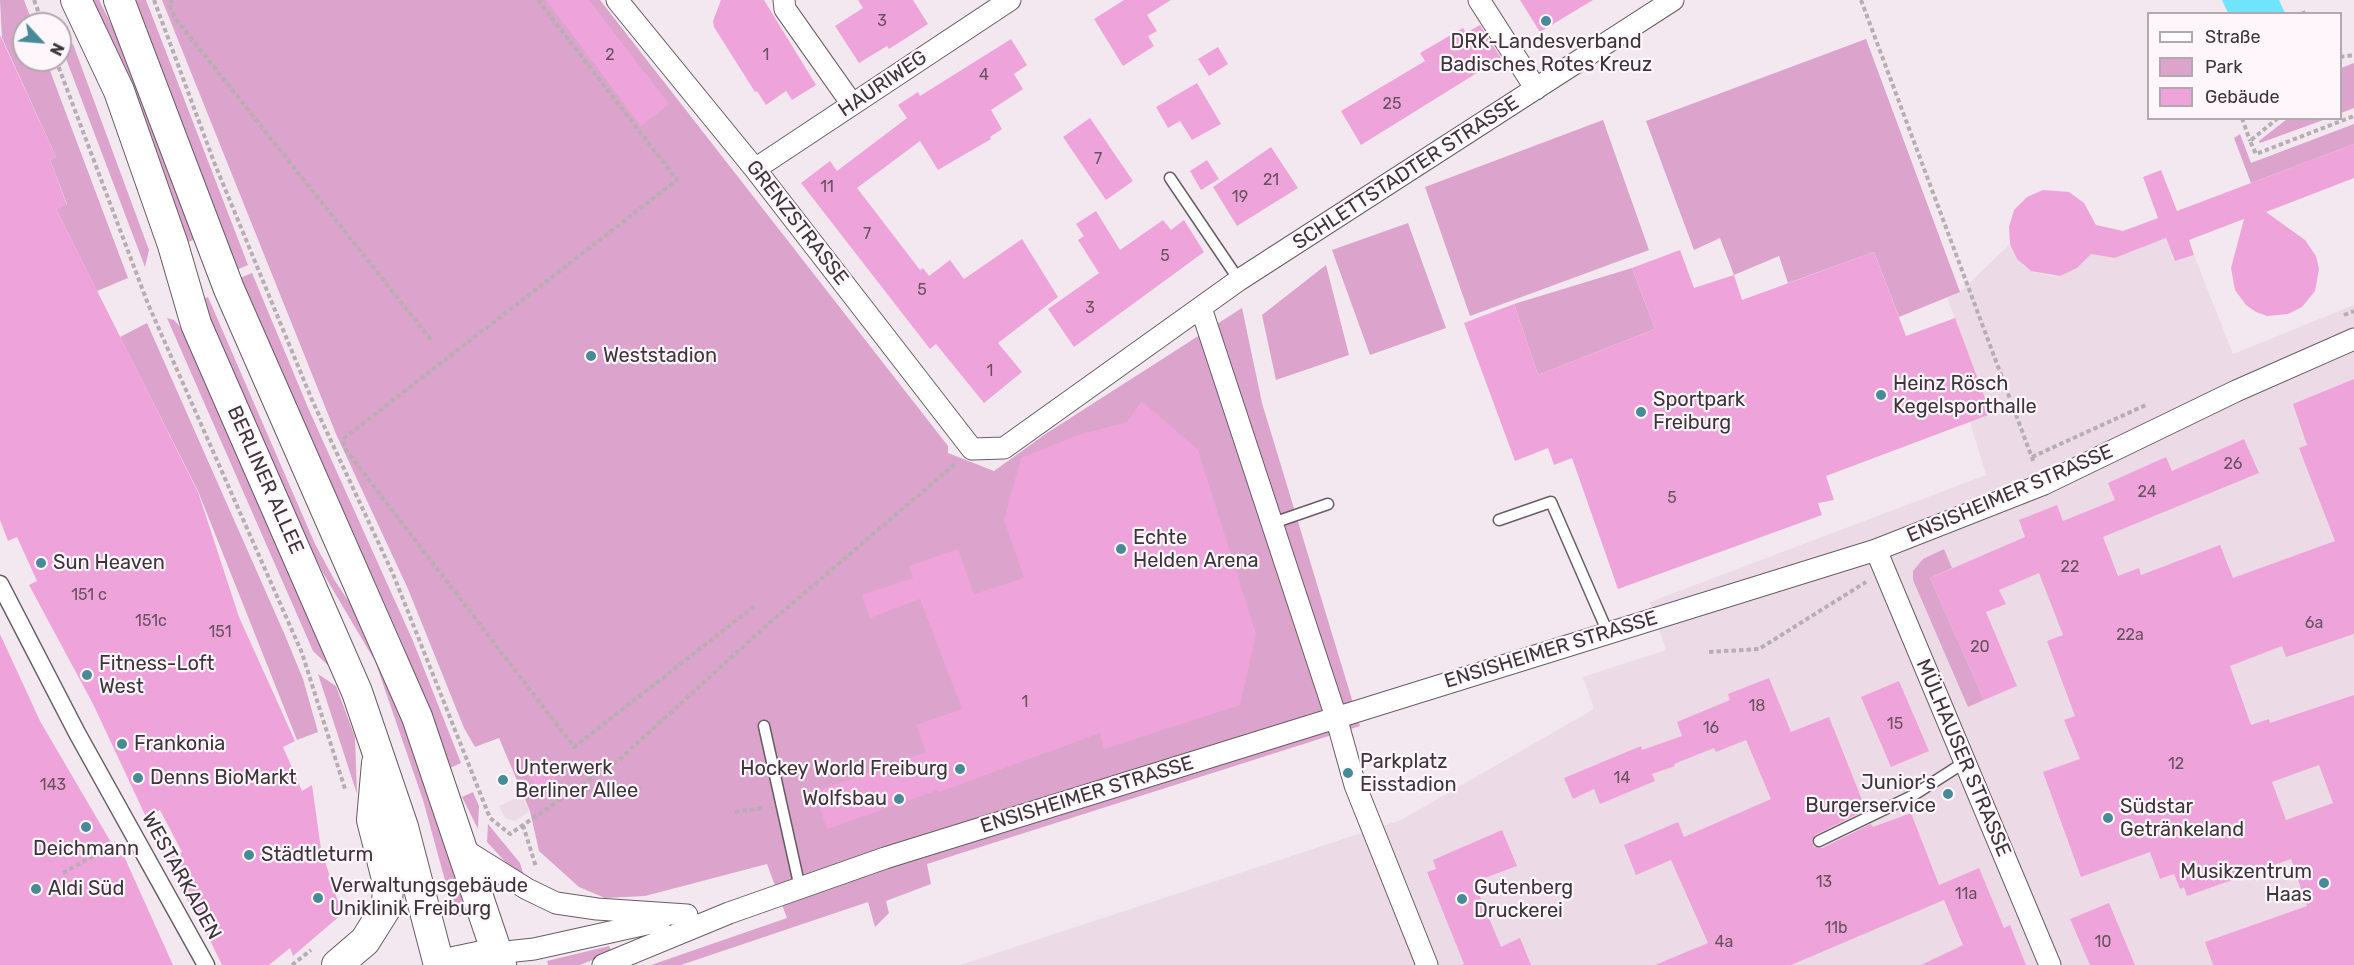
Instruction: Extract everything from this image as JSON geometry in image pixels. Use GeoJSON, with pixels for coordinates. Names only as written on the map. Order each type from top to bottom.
{"type":"FeatureCollection","features":[{"type":"Feature","properties":{"kind":"main road","name":"BERLINER ALLEE"},"geometry":{"type":"LineString","coordinates":[[76,0],[119,91],[173,245],[196,324],[313,586],[378,748],[413,861],[440,965]]}},
{"type":"Feature","properties":{"kind":"main road"},"geometry":{"type":"LineString","coordinates":[[119,0],[229,289],[263,361],[417,717],[499,959],[440,965]]}},
{"type":"Feature","properties":{"kind":"main road"},"geometry":{"type":"LineString","coordinates":[[338,965],[365,941],[387,906],[388,883],[372,820],[378,748]]}},
{"type":"Feature","properties":{"kind":"street","name":"GRENZSTRASSE"},"geometry":{"type":"LineString","coordinates":[[617,0],[755,169],[972,449]]}},
{"type":"Feature","properties":{"kind":"street"},"geometry":{"type":"LineString","coordinates":[[784,0],[785,9],[852,104]]}},
{"type":"Feature","properties":{"kind":"street","name":"HAURIWEG"},"geometry":{"type":"LineString","coordinates":[[755,169],[1010,0]]}},
{"type":"Feature","properties":{"kind":"street"},"geometry":{"type":"LineString","coordinates":[[1479,0],[1536,89]]}},
{"type":"Feature","properties":{"kind":"street","name":"SCHLETTSTADTER STRASSE"},"geometry":{"type":"LineString","coordinates":[[972,449],[1004,448],[1239,280],[1673,0]]}},
{"type":"Feature","properties":{"kind":"street"},"geometry":{"type":"LineString","coordinates":[[1201,308],[1336,717],[1359,795],[1427,965]]}},
{"type":"Feature","properties":{"kind":"street","name":"ENSISHEIMER STRASSE"},"geometry":{"type":"LineString","coordinates":[[606,964],[729,913],[885,858],[1876,550],[2044,484],[2236,391],[2354,339]]}},
{"type":"Feature","properties":{"kind":"street","name":"MÜLHAUSER STRASSE"},"geometry":{"type":"LineString","coordinates":[[1876,550],[2050,965]]}},
{"type":"Feature","properties":{"kind":"street","name":"WESTARKADEN"},"geometry":{"type":"LineString","coordinates":[[0,585],[206,965]]}},
{"type":"Feature","properties":{"kind":"street"},"geometry":{"type":"LineString","coordinates":[[463,849],[527,889],[556,903],[597,909],[687,915]]}},
{"type":"Feature","properties":{"kind":"street","name":"ENSISHEIMER STRASSE"},"geometry":{"type":"LineString","coordinates":[[499,959],[687,915],[729,913]]}},
{"type":"Feature","properties":{"kind":"lane"},"geometry":{"type":"LineString","coordinates":[[1170,178],[1239,280]]}},
{"type":"Feature","properties":{"kind":"lane"},"geometry":{"type":"LineString","coordinates":[[1499,520],[1551,502],[1608,633]]}},
{"type":"Feature","properties":{"kind":"lane"},"geometry":{"type":"LineString","coordinates":[[1273,523],[1328,504]]}},
{"type":"Feature","properties":{"kind":"lane"},"geometry":{"type":"LineString","coordinates":[[764,726],[800,888]]}},
{"type":"Feature","properties":{"kind":"lane"},"geometry":{"type":"LineString","coordinates":[[1819,841],[1912,796],[1965,762]]}},
{"type":"Feature","properties":{"kind":"path"},"geometry":{"type":"LineString","coordinates":[[154,0],[219,173],[312,400],[393,574],[490,818],[510,834],[622,757],[759,632],[972,449]]}},
{"type":"Feature","properties":{"kind":"path"},"geometry":{"type":"LineString","coordinates":[[173,0],[169,3],[176,18],[432,341]]}},
{"type":"Feature","properties":{"kind":"path"},"geometry":{"type":"LineString","coordinates":[[538,0],[677,180],[343,439],[346,450],[574,747],[756,604]]}},
{"type":"Feature","properties":{"kind":"path"},"geometry":{"type":"LineString","coordinates":[[1861,0],[2032,457]]}},
{"type":"Feature","properties":{"kind":"path"},"geometry":{"type":"LineString","coordinates":[[61,72],[148,304],[302,653],[345,792]]}},
{"type":"Feature","properties":{"kind":"path"},"geometry":{"type":"LineString","coordinates":[[2243,120],[2256,154],[2354,116]]}},
{"type":"Feature","properties":{"kind":"path"},"geometry":{"type":"LineString","coordinates":[[2250,141],[2276,120]]}},
{"type":"Feature","properties":{"kind":"path"},"geometry":{"type":"LineString","coordinates":[[1709,652],[1759,649],[1884,571]]}},
{"type":"Feature","properties":{"kind":"path"},"geometry":{"type":"LineString","coordinates":[[637,789],[644,787]]}},
{"type":"Feature","properties":{"kind":"path"},"geometry":{"type":"LineString","coordinates":[[735,812],[782,808]]}},
{"type":"Feature","properties":{"kind":"path"},"geometry":{"type":"LineString","coordinates":[[523,825],[537,871],[527,889]]}},
{"type":"Feature","properties":{"kind":"path"},"geometry":{"type":"LineString","coordinates":[[63,873],[133,833]]}},
{"type":"Feature","properties":{"kind":"shaded area"},"geometry":{"type":"Polygon","coordinates":[[[2166,238],[2175,261],[2194,255],[2233,354],[2354,305],[2354,965],[960,965],[1401,820],[1594,709],[1583,677],[1666,650],[1650,602],[1986,475],[1970,422],[1991,414],[1947,298],[1960,292],[2010,244],[2023,266],[2032,271],[2060,276],[2077,268],[2091,254],[2116,258],[2166,238]]]}},
{"type":"Feature","properties":{"kind":"shaded area"},"geometry":{"type":"Polygon","coordinates":[[[521,796],[530,811],[515,821],[505,818],[499,806],[521,796]]]}},
{"type":"Feature","properties":{"kind":"green space"},"geometry":{"type":"Polygon","coordinates":[[[0,0],[24,0],[28,12],[12,12],[12,60],[2,38],[0,0]]]}},
{"type":"Feature","properties":{"kind":"green space"},"geometry":{"type":"Polygon","coordinates":[[[91,0],[99,0],[121,44],[196,239],[188,242],[121,64],[91,0]]]}},
{"type":"Feature","properties":{"kind":"green space"},"geometry":{"type":"Polygon","coordinates":[[[134,0],[146,0],[248,265],[236,270],[134,0]]]}},
{"type":"Feature","properties":{"kind":"green space"},"geometry":{"type":"Polygon","coordinates":[[[162,0],[600,0],[948,446],[948,453],[994,471],[1047,433],[1242,308],[1262,403],[1360,726],[927,864],[931,884],[886,901],[889,913],[875,927],[868,902],[681,965],[651,965],[787,918],[767,864],[645,896],[605,898],[579,887],[539,851],[530,811],[499,738],[475,747],[464,728],[408,589],[336,434],[162,0]]]}},
{"type":"Feature","properties":{"kind":"green space"},"geometry":{"type":"Polygon","coordinates":[[[1866,39],[1960,292],[1899,317],[1874,252],[1788,283],[1779,256],[1734,275],[1720,238],[1694,250],[1646,121],[1866,39]]]}},
{"type":"Feature","properties":{"kind":"green space"},"geometry":{"type":"Polygon","coordinates":[[[72,44],[149,250],[145,267],[71,72],[72,44]]]}},
{"type":"Feature","properties":{"kind":"green space"},"geometry":{"type":"Polygon","coordinates":[[[2354,63],[2354,108],[2342,113],[2342,68],[2354,63]]]}},
{"type":"Feature","properties":{"kind":"green space"},"geometry":{"type":"Polygon","coordinates":[[[17,72],[51,72],[128,278],[97,291],[56,209],[67,204],[50,160],[56,157],[17,72]]]}},
{"type":"Feature","properties":{"kind":"green space"},"geometry":{"type":"Polygon","coordinates":[[[1603,120],[1649,250],[1470,316],[1425,187],[1603,120]]]}},
{"type":"Feature","properties":{"kind":"green space"},"geometry":{"type":"Polygon","coordinates":[[[2286,120],[2323,120],[2260,143],[2259,141],[2286,120]]]}},
{"type":"Feature","properties":{"kind":"green space"},"geometry":{"type":"Polygon","coordinates":[[[2354,124],[2354,144],[2251,183],[2234,138],[2240,134],[2251,163],[2354,124]]]}},
{"type":"Feature","properties":{"kind":"green space"},"geometry":{"type":"Polygon","coordinates":[[[1408,223],[1446,328],[1370,355],[1332,250],[1408,223]]]}},
{"type":"Feature","properties":{"kind":"green space"},"geometry":{"type":"Polygon","coordinates":[[[1326,265],[1349,355],[1276,380],[1262,315],[1326,265]]]}},
{"type":"Feature","properties":{"kind":"green space"},"geometry":{"type":"Polygon","coordinates":[[[1632,268],[1655,329],[1538,375],[1514,304],[1632,268]]]}},
{"type":"Feature","properties":{"kind":"green space"},"geometry":{"type":"Polygon","coordinates":[[[252,273],[309,410],[413,641],[461,763],[450,768],[403,645],[240,278],[252,273]]]}},
{"type":"Feature","properties":{"kind":"green space"},"geometry":{"type":"Polygon","coordinates":[[[208,297],[315,544],[335,581],[362,621],[428,781],[469,914],[455,917],[423,800],[375,661],[323,573],[303,532],[202,299],[208,297]]]}},
{"type":"Feature","properties":{"kind":"green space"},"geometry":{"type":"Polygon","coordinates":[[[167,318],[174,320],[188,336],[335,672],[313,651],[167,318]]]}},
{"type":"Feature","properties":{"kind":"green space"},"geometry":{"type":"Polygon","coordinates":[[[147,323],[284,633],[303,679],[318,732],[297,740],[198,491],[120,337],[147,323]]]}},
{"type":"Feature","properties":{"kind":"green space"},"geometry":{"type":"Polygon","coordinates":[[[1944,549],[1952,568],[1930,578],[1984,700],[1968,707],[1913,580],[1913,571],[1923,559],[1944,549]]]}},
{"type":"Feature","properties":{"kind":"green space"},"geometry":{"type":"Polygon","coordinates":[[[318,674],[336,686],[355,737],[357,794],[318,674]]]}},
{"type":"Feature","properties":{"kind":"green space"},"geometry":{"type":"Polygon","coordinates":[[[473,792],[479,806],[478,829],[462,797],[473,792]]]}},
{"type":"Feature","properties":{"kind":"green space"},"geometry":{"type":"Polygon","coordinates":[[[488,824],[520,863],[524,876],[512,869],[487,842],[488,824]]]}},
{"type":"Feature","properties":{"kind":"green space"},"geometry":{"type":"Polygon","coordinates":[[[609,946],[612,952],[580,965],[548,965],[547,961],[609,946]]]}},
{"type":"Feature","properties":{"kind":"water"},"geometry":{"type":"Polygon","coordinates":[[[2222,0],[2279,0],[2285,12],[2228,12],[2222,0]]]}},
{"type":"Feature","properties":{"kind":"building"},"geometry":{"type":"Polygon","coordinates":[[[546,0],[589,0],[669,104],[641,126],[546,0]]]}},
{"type":"Feature","properties":{"kind":"building"},"geometry":{"type":"Polygon","coordinates":[[[721,0],[764,0],[816,85],[792,100],[786,91],[766,105],[757,91],[755,92],[714,27],[713,21],[721,0]]]}},
{"type":"Feature","properties":{"kind":"building"},"geometry":{"type":"Polygon","coordinates":[[[858,0],[913,0],[928,24],[889,49],[887,46],[859,63],[835,26],[863,8],[858,0]]]}},
{"type":"Feature","properties":{"kind":"building"},"geometry":{"type":"Polygon","coordinates":[[[1124,0],[1171,0],[1147,15],[1157,31],[1148,36],[1154,46],[1123,66],[1094,19],[1124,0]]]}},
{"type":"Feature","properties":{"kind":"building","name":"DRK-Landesverband Badisches Rotes Kreuz"},"geometry":{"type":"Polygon","coordinates":[[[1520,0],[1593,0],[1540,32],[1520,0]]]}},
{"type":"Feature","properties":{"kind":"building"},"geometry":{"type":"Polygon","coordinates":[[[1480,25],[1501,58],[1361,145],[1341,111],[1425,61],[1420,53],[1463,28],[1466,33],[1480,25]]]}},
{"type":"Feature","properties":{"kind":"building"},"geometry":{"type":"Polygon","coordinates":[[[0,35],[12,61],[12,72],[17,72],[56,157],[50,160],[67,205],[56,209],[198,492],[239,617],[295,741],[283,747],[302,791],[312,785],[321,849],[342,914],[293,956],[290,948],[269,965],[222,965],[201,922],[179,886],[185,884],[169,858],[182,852],[160,810],[146,817],[93,704],[29,585],[37,581],[17,537],[8,541],[0,520],[0,35]]]}},
{"type":"Feature","properties":{"kind":"building"},"geometry":{"type":"Polygon","coordinates":[[[1011,39],[1027,65],[1014,74],[1023,89],[991,110],[1002,129],[990,137],[991,139],[938,170],[920,141],[857,188],[920,270],[923,268],[929,276],[950,260],[964,279],[1022,239],[1058,297],[998,343],[1022,372],[984,403],[936,344],[930,349],[801,183],[830,161],[837,171],[907,118],[898,105],[918,92],[920,96],[1011,39]]]}},
{"type":"Feature","properties":{"kind":"building"},"geometry":{"type":"Polygon","coordinates":[[[1218,47],[1228,64],[1209,76],[1198,59],[1218,47]]]}},
{"type":"Feature","properties":{"kind":"building"},"geometry":{"type":"Polygon","coordinates":[[[1197,83],[1221,124],[1192,140],[1180,121],[1168,128],[1156,107],[1197,83]]]}},
{"type":"Feature","properties":{"kind":"building"},"geometry":{"type":"Polygon","coordinates":[[[1090,118],[1133,181],[1106,200],[1063,137],[1090,118]]]}},
{"type":"Feature","properties":{"kind":"building"},"geometry":{"type":"Polygon","coordinates":[[[2354,144],[2354,178],[2266,212],[2305,240],[2316,256],[2319,269],[2315,291],[2302,307],[2288,314],[2267,316],[2256,312],[2246,305],[2235,290],[2231,268],[2244,219],[2189,240],[2194,255],[2175,261],[2166,238],[2115,258],[2091,254],[2077,268],[2060,276],[2031,271],[2017,259],[2010,244],[2009,227],[2014,210],[2027,197],[2043,190],[2069,192],[2084,203],[2096,225],[2123,231],[2158,218],[2143,177],[2161,170],[2177,211],[2354,144]]]}},
{"type":"Feature","properties":{"kind":"building"},"geometry":{"type":"Polygon","coordinates":[[[1271,147],[1298,188],[1237,226],[1213,187],[1271,147]]]}},
{"type":"Feature","properties":{"kind":"building"},"geometry":{"type":"Polygon","coordinates":[[[1207,160],[1219,179],[1201,190],[1190,171],[1207,160]]]}},
{"type":"Feature","properties":{"kind":"building"},"geometry":{"type":"Polygon","coordinates":[[[1096,211],[1120,250],[1163,220],[1171,230],[1184,220],[1204,252],[1074,347],[1048,309],[1099,273],[1078,240],[1084,236],[1076,224],[1096,211]]]}},
{"type":"Feature","properties":{"kind":"building","name":"Sportpark Freiburg"},"geometry":{"type":"Polygon","coordinates":[[[1680,250],[1694,288],[1734,275],[1742,300],[1874,252],[1906,336],[1955,318],[1991,414],[1826,476],[1834,500],[1818,503],[1822,515],[1618,589],[1572,458],[1554,465],[1548,448],[1515,461],[1464,323],[1514,304],[1538,375],[1655,329],[1632,268],[1680,250]]]}},
{"type":"Feature","properties":{"kind":"building"},"geometry":{"type":"Polygon","coordinates":[[[2354,379],[2354,634],[2286,657],[2282,646],[2230,666],[2251,725],[2269,719],[2270,723],[2354,695],[2354,965],[2213,965],[2205,942],[2307,906],[2291,859],[2187,896],[2184,887],[2180,889],[2174,874],[2160,879],[2150,852],[2081,877],[2043,772],[2080,759],[2064,720],[2075,716],[2047,641],[2063,635],[2039,573],[1999,590],[2006,604],[1986,612],[2017,686],[1984,700],[1930,578],[2025,537],[2019,520],[2057,505],[2063,521],[2115,500],[2108,483],[2166,457],[2172,471],[2244,439],[2259,473],[2103,537],[2118,576],[2139,568],[2141,575],[2220,545],[2233,578],[2335,541],[2299,448],[2307,445],[2293,404],[2354,379]],[[2319,765],[2272,782],[2286,820],[2333,803],[2319,765]]]}},
{"type":"Feature","properties":{"kind":"building","name":"Echte Helden Arena"},"geometry":{"type":"Polygon","coordinates":[[[1142,401],[1198,450],[1256,634],[1240,705],[1104,749],[1100,733],[939,792],[938,790],[827,829],[814,792],[926,752],[916,725],[962,709],[920,599],[870,618],[862,595],[913,578],[909,566],[958,549],[974,594],[1024,578],[1004,520],[1021,458],[1078,435],[1127,422],[1142,401]]]}},
{"type":"Feature","properties":{"kind":"building"},"geometry":{"type":"Polygon","coordinates":[[[0,634],[40,721],[119,856],[123,854],[173,965],[0,965],[0,634]]]}},
{"type":"Feature","properties":{"kind":"building"},"geometry":{"type":"Polygon","coordinates":[[[1769,678],[1791,732],[1829,717],[1866,810],[1815,835],[1812,841],[1814,847],[1822,848],[1871,824],[1873,827],[1911,813],[1939,885],[1979,868],[2004,928],[2010,925],[2026,965],[1921,965],[1963,945],[1944,900],[1791,965],[1655,965],[1708,943],[1671,860],[1636,875],[1624,845],[1678,822],[1684,837],[1771,799],[1746,740],[1716,752],[1714,748],[1674,764],[1675,766],[1652,774],[1655,781],[1600,804],[1594,789],[1573,799],[1564,778],[1641,746],[1642,750],[1682,736],[1677,722],[1730,700],[1728,694],[1769,678]]]}},
{"type":"Feature","properties":{"kind":"building"},"geometry":{"type":"Polygon","coordinates":[[[1899,681],[1929,751],[1891,767],[1861,697],[1899,681]]]}},
{"type":"Feature","properties":{"kind":"building"},"geometry":{"type":"Polygon","coordinates":[[[547,758],[559,775],[540,790],[527,773],[547,758]]]}},
{"type":"Feature","properties":{"kind":"building"},"geometry":{"type":"Polygon","coordinates":[[[1502,830],[1517,866],[1474,882],[1501,947],[1520,938],[1531,965],[1461,965],[1464,964],[1427,872],[1436,869],[1433,860],[1502,830]]]}},
{"type":"Feature","properties":{"kind":"building"},"geometry":{"type":"Polygon","coordinates":[[[2109,903],[2135,965],[2090,965],[2070,919],[2109,903]]]}},
{"type":"Feature","properties":{"kind":"place","name":"DRK-Landesverband Badisches Rotes Kreuz"},"geometry":{"type":"Point","coordinates":[1546,21]}},
{"type":"Feature","properties":{"kind":"place","name":"Weststadion"},"geometry":{"type":"Point","coordinates":[591,356]}},
{"type":"Feature","properties":{"kind":"place","name":"Heinz Rösch Kegelsporthalle"},"geometry":{"type":"Point","coordinates":[1881,395]}},
{"type":"Feature","properties":{"kind":"place","name":"Sportpark Freiburg"},"geometry":{"type":"Point","coordinates":[1641,412]}},
{"type":"Feature","properties":{"kind":"place","name":"Echte Helden Arena"},"geometry":{"type":"Point","coordinates":[1121,549]}},
{"type":"Feature","properties":{"kind":"place","name":"Sun Heaven"},"geometry":{"type":"Point","coordinates":[41,563]}},
{"type":"Feature","properties":{"kind":"place","name":"Fitness-Loft West"},"geometry":{"type":"Point","coordinates":[87,675]}},
{"type":"Feature","properties":{"kind":"place","name":"Frankonia"},"geometry":{"type":"Point","coordinates":[122,744]}},
{"type":"Feature","properties":{"kind":"place","name":"Hockey World Freiburg"},"geometry":{"type":"Point","coordinates":[960,769]}},
{"type":"Feature","properties":{"kind":"place","name":"Parkplatz Eisstadion"},"geometry":{"type":"Point","coordinates":[1348,773]}},
{"type":"Feature","properties":{"kind":"place","name":"Denns BioMarkt"},"geometry":{"type":"Point","coordinates":[138,778]}},
{"type":"Feature","properties":{"kind":"place","name":"Unterwerk Berliner Allee"},"geometry":{"type":"Point","coordinates":[503,780]}},
{"type":"Feature","properties":{"kind":"place","name":"Junior's Burgerservice"},"geometry":{"type":"Point","coordinates":[1948,794]}},
{"type":"Feature","properties":{"kind":"place","name":"Wolfsbau"},"geometry":{"type":"Point","coordinates":[899,799]}},
{"type":"Feature","properties":{"kind":"place","name":"Südstar Getränkeland"},"geometry":{"type":"Point","coordinates":[2108,818]}},
{"type":"Feature","properties":{"kind":"place","name":"Deichmann"},"geometry":{"type":"Point","coordinates":[86,827]}},
{"type":"Feature","properties":{"kind":"place","name":"Städtleturm"},"geometry":{"type":"Point","coordinates":[249,855]}},
{"type":"Feature","properties":{"kind":"place","name":"Musikzentrum Haas"},"geometry":{"type":"Point","coordinates":[2324,883]}},
{"type":"Feature","properties":{"kind":"place","name":"Aldi Süd"},"geometry":{"type":"Point","coordinates":[36,889]}},
{"type":"Feature","properties":{"kind":"place","name":"Verwaltungsgebäude Uniklinik Freiburg"},"geometry":{"type":"Point","coordinates":[318,898]}},
{"type":"Feature","properties":{"kind":"place","name":"Gutenberg Druckerei"},"geometry":{"type":"Point","coordinates":[1462,899]}}]}
